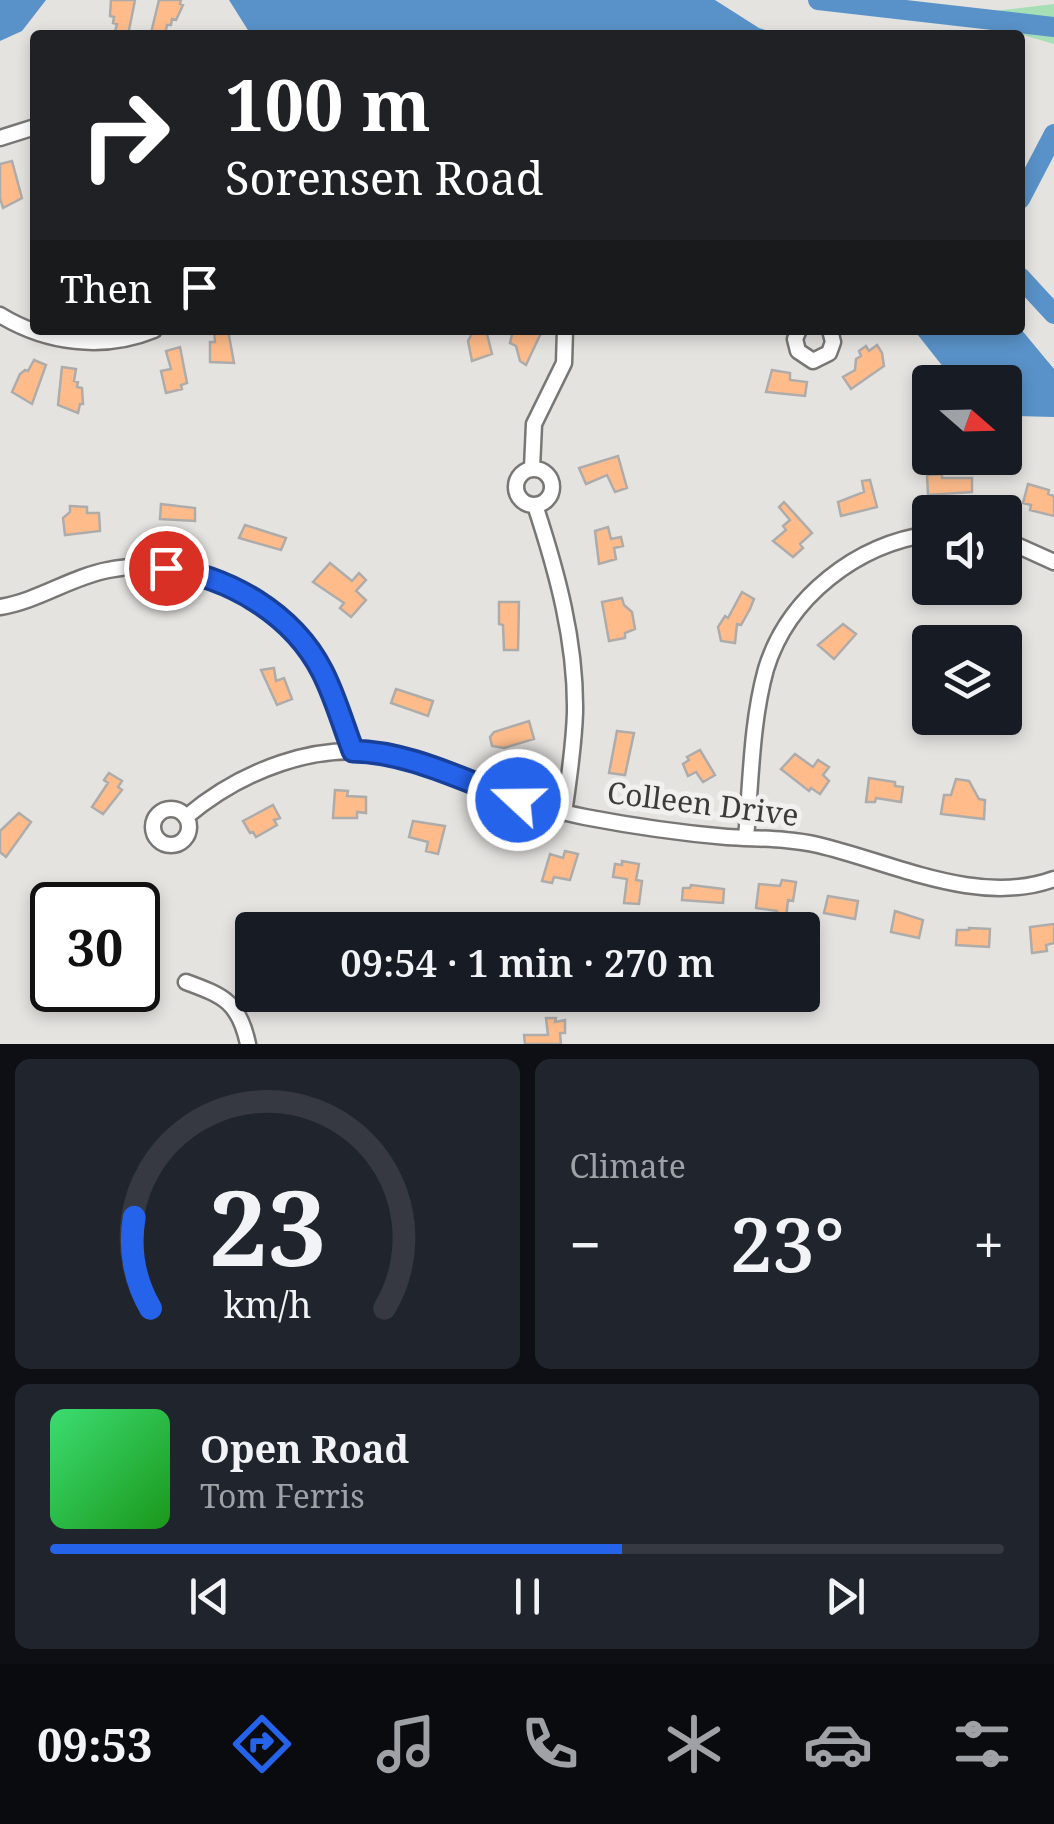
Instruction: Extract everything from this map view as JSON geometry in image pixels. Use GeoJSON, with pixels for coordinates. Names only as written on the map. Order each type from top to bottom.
{"type":"FeatureCollection","features":[{"type":"Feature","properties":{"kind":"street"},"geometry":{"type":"LineString","coordinates":[[0,138],[30,129]]}},
{"type":"Feature","properties":{"kind":"street"},"geometry":{"type":"LineString","coordinates":[[0,315],[30,329]]}},
{"type":"Feature","properties":{"kind":"street"},"geometry":{"type":"LineString","coordinates":[[48,335],[77,341],[137,335]]}},
{"type":"Feature","properties":{"kind":"street"},"geometry":{"type":"LineString","coordinates":[[532,468],[534,424],[564,363],[565,335]]}},
{"type":"Feature","properties":{"kind":"street"},"geometry":{"type":"LineString","coordinates":[[797,335],[798,352],[813,360],[825,357],[832,348],[831,335]]}},
{"type":"Feature","properties":{"kind":"street"},"geometry":{"type":"LineString","coordinates":[[532,468],[544,471],[552,483],[548,498],[535,505],[522,500],[515,487],[519,476],[532,468]]}},
{"type":"Feature","properties":{"kind":"street"},"geometry":{"type":"LineString","coordinates":[[535,505],[562,600],[574,676],[574,728],[564,813]]}},
{"type":"Feature","properties":{"kind":"street"},"geometry":{"type":"LineString","coordinates":[[746,838],[761,693],[777,642],[807,600],[846,565],[892,542],[912,538]]}},
{"type":"Feature","properties":{"kind":"street"},"geometry":{"type":"LineString","coordinates":[[1022,548],[1054,562]]}},
{"type":"Feature","properties":{"kind":"street"},"geometry":{"type":"LineString","coordinates":[[0,607],[82,576],[117,568],[186,571],[225,584],[264,606],[310,651],[330,686],[353,751]]}},
{"type":"Feature","properties":{"kind":"street","name":"Colleen Drive"},"geometry":{"type":"LineString","coordinates":[[186,817],[205,800],[254,772],[302,758],[353,751],[417,763],[564,813],[686,833],[815,844],[954,884],[1033,886],[1054,879]]}},
{"type":"Feature","properties":{"kind":"street"},"geometry":{"type":"LineString","coordinates":[[186,982],[228,1001],[238,1012],[248,1044]]}},
{"type":"Feature","properties":{"kind":"green space"},"geometry":{"type":"Polygon","coordinates":[[[1054,4],[1054,44],[1025,36],[1025,30],[1015,30],[985,12],[1054,4]]]}},
{"type":"Feature","properties":{"kind":"water"},"geometry":{"type":"Polygon","coordinates":[[[0,0],[46,0],[22,31],[0,41],[0,0]]]}},
{"type":"Feature","properties":{"kind":"water"},"geometry":{"type":"Polygon","coordinates":[[[229,0],[715,0],[766,30],[248,30],[229,0]]]}},
{"type":"Feature","properties":{"kind":"water"},"geometry":{"type":"Polygon","coordinates":[[[1025,334],[1054,369],[1054,417],[1022,416],[1022,365],[942,365],[918,335],[1025,334]]]}},
{"type":"Feature","properties":{"kind":"building"},"geometry":{"type":"Polygon","coordinates":[[[111,0],[135,0],[129,30],[115,30],[117,24],[110,16],[111,0]]]}},
{"type":"Feature","properties":{"kind":"building"},"geometry":{"type":"Polygon","coordinates":[[[159,0],[181,0],[183,5],[176,20],[172,19],[166,30],[152,30],[159,0]]]}},
{"type":"Feature","properties":{"kind":"building"},"geometry":{"type":"Polygon","coordinates":[[[12,161],[22,198],[3,208],[0,164],[12,161]]]}},
{"type":"Feature","properties":{"kind":"building"},"geometry":{"type":"Polygon","coordinates":[[[214,335],[229,335],[234,363],[210,362],[210,342],[215,342],[214,335]]]}},
{"type":"Feature","properties":{"kind":"building"},"geometry":{"type":"Polygon","coordinates":[[[471,335],[487,335],[492,354],[472,361],[468,341],[471,335]]]}},
{"type":"Feature","properties":{"kind":"building"},"geometry":{"type":"Polygon","coordinates":[[[512,335],[540,335],[526,365],[520,361],[516,346],[510,343],[512,335]]]}},
{"type":"Feature","properties":{"kind":"building"},"geometry":{"type":"Polygon","coordinates":[[[877,345],[884,366],[851,389],[843,377],[855,370],[859,351],[866,346],[869,351],[877,345]]]}},
{"type":"Feature","properties":{"kind":"building"},"geometry":{"type":"Polygon","coordinates":[[[180,347],[187,383],[181,385],[182,389],[166,393],[161,371],[171,369],[166,351],[180,347]]]}},
{"type":"Feature","properties":{"kind":"building"},"geometry":{"type":"Polygon","coordinates":[[[34,360],[46,365],[32,404],[12,392],[20,374],[28,371],[34,360]]]}},
{"type":"Feature","properties":{"kind":"building"},"geometry":{"type":"Polygon","coordinates":[[[62,367],[76,369],[74,381],[82,388],[83,404],[78,413],[58,405],[62,367]]]}},
{"type":"Feature","properties":{"kind":"building"},"geometry":{"type":"Polygon","coordinates":[[[772,370],[790,373],[790,380],[807,382],[805,396],[766,392],[772,370]]]}},
{"type":"Feature","properties":{"kind":"building"},"geometry":{"type":"Polygon","coordinates":[[[618,456],[627,488],[615,492],[607,475],[586,484],[579,468],[618,456]]]}},
{"type":"Feature","properties":{"kind":"building"},"geometry":{"type":"Polygon","coordinates":[[[927,475],[972,478],[972,492],[928,495],[927,475]]]}},
{"type":"Feature","properties":{"kind":"building"},"geometry":{"type":"Polygon","coordinates":[[[870,480],[877,507],[841,516],[838,502],[864,492],[862,481],[870,480]]]}},
{"type":"Feature","properties":{"kind":"building"},"geometry":{"type":"Polygon","coordinates":[[[1028,484],[1049,490],[1048,494],[1054,496],[1054,516],[1030,510],[1031,505],[1023,503],[1028,484]]]}},
{"type":"Feature","properties":{"kind":"building"},"geometry":{"type":"Polygon","coordinates":[[[784,502],[812,533],[793,557],[773,541],[786,530],[783,526],[790,520],[779,507],[784,502]]]}},
{"type":"Feature","properties":{"kind":"building"},"geometry":{"type":"Polygon","coordinates":[[[161,504],[195,508],[195,521],[160,519],[161,504]]]}},
{"type":"Feature","properties":{"kind":"building"},"geometry":{"type":"Polygon","coordinates":[[[70,506],[87,507],[87,513],[99,513],[100,531],[65,535],[63,518],[70,512],[70,506]]]}},
{"type":"Feature","properties":{"kind":"building"},"geometry":{"type":"Polygon","coordinates":[[[245,525],[286,538],[281,550],[239,538],[245,525]]]}},
{"type":"Feature","properties":{"kind":"building"},"geometry":{"type":"Polygon","coordinates":[[[608,527],[611,539],[621,537],[623,546],[614,548],[616,559],[599,564],[595,531],[608,527]]]}},
{"type":"Feature","properties":{"kind":"building"},"geometry":{"type":"Polygon","coordinates":[[[330,563],[352,581],[359,573],[366,580],[356,591],[366,600],[351,617],[340,608],[344,603],[313,582],[330,563]]]}},
{"type":"Feature","properties":{"kind":"building"},"geometry":{"type":"Polygon","coordinates":[[[742,592],[754,599],[750,609],[741,625],[737,624],[735,643],[721,641],[718,627],[725,616],[728,618],[742,592]]]}},
{"type":"Feature","properties":{"kind":"building"},"geometry":{"type":"Polygon","coordinates":[[[622,598],[632,612],[635,629],[625,633],[625,638],[609,641],[602,602],[622,598]]]}},
{"type":"Feature","properties":{"kind":"building"},"geometry":{"type":"Polygon","coordinates":[[[499,602],[519,602],[518,650],[504,650],[499,602]]]}},
{"type":"Feature","properties":{"kind":"building"},"geometry":{"type":"Polygon","coordinates":[[[843,624],[856,634],[834,659],[818,645],[843,624]]]}},
{"type":"Feature","properties":{"kind":"building"},"geometry":{"type":"Polygon","coordinates":[[[274,668],[276,681],[284,678],[292,699],[277,705],[261,670],[274,668]]]}},
{"type":"Feature","properties":{"kind":"building"},"geometry":{"type":"Polygon","coordinates":[[[396,689],[433,701],[428,716],[391,703],[396,689]]]}},
{"type":"Feature","properties":{"kind":"building"},"geometry":{"type":"Polygon","coordinates":[[[529,721],[534,739],[504,748],[492,746],[490,737],[494,732],[529,721]]]}},
{"type":"Feature","properties":{"kind":"building"},"geometry":{"type":"Polygon","coordinates":[[[617,731],[634,733],[625,775],[609,773],[617,731]]]}},
{"type":"Feature","properties":{"kind":"building"},"geometry":{"type":"Polygon","coordinates":[[[700,750],[715,775],[703,782],[696,772],[688,776],[683,764],[700,750]]]}},
{"type":"Feature","properties":{"kind":"building"},"geometry":{"type":"Polygon","coordinates":[[[795,754],[813,767],[818,760],[829,767],[823,775],[829,781],[820,794],[811,788],[809,791],[781,769],[795,754]]]}},
{"type":"Feature","properties":{"kind":"building"},"geometry":{"type":"Polygon","coordinates":[[[109,773],[122,781],[118,787],[122,790],[103,814],[92,807],[108,783],[104,780],[109,773]]]}},
{"type":"Feature","properties":{"kind":"building"},"geometry":{"type":"Polygon","coordinates":[[[869,778],[903,787],[901,802],[876,798],[875,802],[866,802],[869,778]]]}},
{"type":"Feature","properties":{"kind":"building"},"geometry":{"type":"Polygon","coordinates":[[[956,779],[969,781],[979,799],[985,800],[984,819],[941,814],[944,795],[951,795],[956,779]]]}},
{"type":"Feature","properties":{"kind":"building"},"geometry":{"type":"Polygon","coordinates":[[[335,790],[348,791],[347,796],[366,797],[366,813],[357,812],[357,818],[333,818],[335,790]]]}},
{"type":"Feature","properties":{"kind":"building"},"geometry":{"type":"Polygon","coordinates":[[[273,805],[280,818],[274,820],[277,825],[256,837],[250,833],[243,821],[273,805]]]}},
{"type":"Feature","properties":{"kind":"building"},"geometry":{"type":"Polygon","coordinates":[[[19,813],[31,822],[6,857],[0,852],[0,831],[19,813]]]}},
{"type":"Feature","properties":{"kind":"building"},"geometry":{"type":"Polygon","coordinates":[[[413,821],[445,826],[438,854],[426,851],[428,842],[409,837],[413,821]]]}},
{"type":"Feature","properties":{"kind":"building"},"geometry":{"type":"Polygon","coordinates":[[[565,851],[578,854],[570,880],[554,877],[552,883],[542,881],[550,854],[563,858],[565,851]]]}},
{"type":"Feature","properties":{"kind":"building"},"geometry":{"type":"Polygon","coordinates":[[[622,861],[639,864],[639,904],[624,903],[627,879],[613,877],[615,864],[622,865],[622,861]]]}},
{"type":"Feature","properties":{"kind":"building"},"geometry":{"type":"Polygon","coordinates":[[[782,880],[796,882],[787,912],[756,908],[759,884],[780,886],[782,880]]]}},
{"type":"Feature","properties":{"kind":"building"},"geometry":{"type":"Polygon","coordinates":[[[691,885],[724,889],[723,903],[682,900],[683,888],[691,885]]]}},
{"type":"Feature","properties":{"kind":"building"},"geometry":{"type":"Polygon","coordinates":[[[828,896],[858,901],[855,919],[824,913],[828,896]]]}},
{"type":"Feature","properties":{"kind":"building"},"geometry":{"type":"Polygon","coordinates":[[[895,911],[923,920],[919,938],[891,932],[895,911]]]}},
{"type":"Feature","properties":{"kind":"building"},"geometry":{"type":"Polygon","coordinates":[[[1054,924],[1054,943],[1046,945],[1047,951],[1032,953],[1030,927],[1054,924]]]}},
{"type":"Feature","properties":{"kind":"building"},"geometry":{"type":"Polygon","coordinates":[[[990,929],[989,947],[956,945],[957,930],[990,929]]]}},
{"type":"Feature","properties":{"kind":"building"},"geometry":{"type":"Polygon","coordinates":[[[546,1018],[556,1018],[555,1022],[565,1020],[561,1044],[525,1044],[524,1035],[548,1035],[546,1018]]]}},
{"type":"Feature","properties":{"kind":"waterway"},"geometry":{"type":"LineString","coordinates":[[818,0],[1054,27]]}},
{"type":"Feature","properties":{"kind":"waterway"},"geometry":{"type":"LineString","coordinates":[[1025,189],[1054,134]]}},
{"type":"Feature","properties":{"kind":"waterway"},"geometry":{"type":"LineString","coordinates":[[1025,282],[1054,314]]}},
{"type":"Feature","properties":{"kind":"route"},"geometry":{"type":"LineString","coordinates":[[166,568],[225,584],[281,620],[321,668],[353,751],[417,763],[518,800]]}}]}
